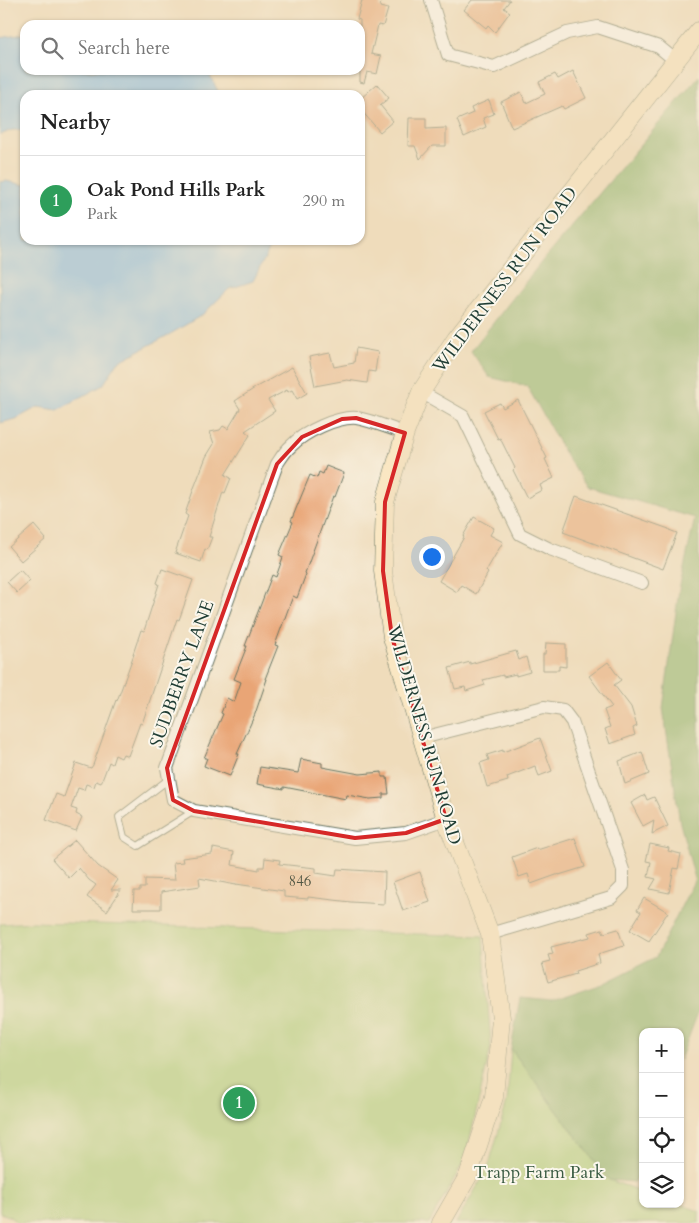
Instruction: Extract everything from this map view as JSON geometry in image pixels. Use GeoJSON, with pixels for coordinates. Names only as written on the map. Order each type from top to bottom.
{"type":"FeatureCollection","features":[{"type":"Feature","properties":{"kind":"street"},"geometry":{"type":"LineString","coordinates":[[431,0],[448,55],[494,67],[568,33],[598,28],[660,48],[676,61]]}},
{"type":"Feature","properties":{"kind":"street","name":"WILDERNESS RUN ROAD"},"geometry":{"type":"LineString","coordinates":[[441,1223],[468,1176],[494,1097],[501,1018],[490,934],[446,819],[392,637],[383,571],[385,502],[405,434],[421,392],[456,338],[699,31]]}},
{"type":"Feature","properties":{"kind":"street"},"geometry":{"type":"LineString","coordinates":[[421,392],[463,416],[520,534],[550,550],[642,583]]}},
{"type":"Feature","properties":{"kind":"street","name":"SUDBERRY LANE"},"geometry":{"type":"LineString","coordinates":[[405,434],[356,418],[342,419],[302,437],[290,446],[276,464],[167,768],[173,800],[194,811],[355,838],[406,833],[446,819]]}},
{"type":"Feature","properties":{"kind":"street"},"geometry":{"type":"LineString","coordinates":[[422,738],[544,707],[563,710],[572,722],[623,870],[623,886],[611,898],[490,934]]}},
{"type":"Feature","properties":{"kind":"lane"},"geometry":{"type":"LineString","coordinates":[[169,779],[119,817],[124,837],[138,846],[194,811]]}},
{"type":"Feature","properties":{"kind":"highlighted area"},"geometry":{"type":"Polygon","coordinates":[[[356,418],[405,433],[385,502],[383,571],[392,637],[446,819],[406,833],[355,838],[194,811],[173,800],[167,768],[277,464],[302,437],[342,419],[356,418]]]}},
{"type":"Feature","properties":{"kind":"green space"},"geometry":{"type":"Polygon","coordinates":[[[699,76],[699,1010],[684,1049],[684,1028],[639,1028],[639,1172],[635,1182],[609,1180],[511,1049],[520,998],[552,1001],[603,984],[656,957],[695,879],[680,823],[663,708],[679,590],[695,518],[588,487],[568,459],[527,386],[489,377],[471,351],[543,260],[699,76]]]}},
{"type":"Feature","properties":{"kind":"green space"},"geometry":{"type":"Polygon","coordinates":[[[33,922],[483,936],[491,1047],[465,1160],[429,1223],[17,1223],[9,1216],[0,1213],[0,924],[33,922]]]}},
{"type":"Feature","properties":{"kind":"green space","name":"Trapp Farm Park"},"geometry":{"type":"Polygon","coordinates":[[[511,1049],[609,1180],[639,1191],[639,1208],[684,1208],[684,1206],[699,1211],[699,1223],[456,1223],[488,1168],[507,1102],[511,1049]]]}},
{"type":"Feature","properties":{"kind":"water"},"geometry":{"type":"Polygon","coordinates":[[[20,35],[20,75],[210,75],[217,90],[20,90],[20,130],[12,130],[0,135],[0,38],[20,35]]]}},
{"type":"Feature","properties":{"kind":"water"},"geometry":{"type":"Polygon","coordinates":[[[6,181],[20,184],[20,245],[271,246],[253,281],[229,289],[202,315],[118,362],[103,385],[58,410],[38,407],[16,419],[0,423],[0,182],[6,181]]]}},
{"type":"Feature","properties":{"kind":"building"},"geometry":{"type":"Polygon","coordinates":[[[362,0],[381,0],[380,7],[388,9],[383,26],[378,25],[371,54],[381,56],[377,74],[367,72],[364,83],[360,82],[360,75],[365,75],[365,20],[357,19],[362,0]]]}},
{"type":"Feature","properties":{"kind":"building"},"geometry":{"type":"Polygon","coordinates":[[[472,0],[510,0],[504,8],[510,12],[495,32],[488,25],[486,28],[464,10],[472,0]]]}},
{"type":"Feature","properties":{"kind":"building"},"geometry":{"type":"Polygon","coordinates":[[[573,71],[586,98],[564,109],[562,106],[512,128],[501,102],[521,92],[526,103],[545,94],[539,82],[555,74],[558,79],[573,71]]]}},
{"type":"Feature","properties":{"kind":"building"},"geometry":{"type":"Polygon","coordinates":[[[377,84],[389,98],[380,105],[393,121],[380,132],[365,115],[365,95],[377,84]]]}},
{"type":"Feature","properties":{"kind":"building"},"geometry":{"type":"Polygon","coordinates":[[[489,100],[494,114],[483,118],[486,127],[464,137],[457,120],[473,113],[471,108],[489,100]]]}},
{"type":"Feature","properties":{"kind":"building"},"geometry":{"type":"Polygon","coordinates":[[[409,118],[426,118],[426,129],[446,128],[446,146],[432,146],[420,159],[415,146],[408,146],[409,118]]]}},
{"type":"Feature","properties":{"kind":"building"},"geometry":{"type":"Polygon","coordinates":[[[356,348],[378,352],[375,372],[369,371],[367,383],[347,380],[315,386],[309,357],[330,353],[334,367],[354,363],[356,348]]]}},
{"type":"Feature","properties":{"kind":"building"},"geometry":{"type":"Polygon","coordinates":[[[292,367],[307,393],[297,399],[292,390],[288,392],[287,390],[268,400],[275,411],[245,431],[250,435],[225,475],[231,478],[225,493],[223,492],[209,537],[212,537],[207,550],[205,549],[201,562],[175,553],[188,516],[185,514],[194,488],[206,457],[214,444],[210,432],[220,430],[223,426],[228,429],[240,409],[235,401],[292,367]]]}},
{"type":"Feature","properties":{"kind":"building"},"geometry":{"type":"Polygon","coordinates":[[[518,400],[547,458],[545,459],[554,478],[540,485],[542,490],[527,498],[513,470],[515,468],[484,411],[500,403],[503,408],[518,400]]]}},
{"type":"Feature","properties":{"kind":"building"},"geometry":{"type":"Polygon","coordinates":[[[326,466],[344,473],[335,497],[333,496],[297,598],[293,596],[275,645],[278,646],[265,679],[267,679],[255,714],[237,754],[239,754],[230,776],[204,766],[207,758],[204,758],[223,714],[221,713],[227,698],[234,702],[241,682],[234,679],[247,646],[245,646],[272,575],[276,577],[283,557],[279,555],[310,475],[317,478],[319,472],[323,474],[326,466]]]}},
{"type":"Feature","properties":{"kind":"building"},"geometry":{"type":"Polygon","coordinates":[[[576,496],[677,533],[663,569],[563,532],[576,496]]]}},
{"type":"Feature","properties":{"kind":"building"},"geometry":{"type":"Polygon","coordinates":[[[474,517],[494,528],[490,535],[503,542],[486,571],[488,573],[476,594],[461,585],[457,592],[439,581],[474,517]]]}},
{"type":"Feature","properties":{"kind":"building"},"geometry":{"type":"Polygon","coordinates":[[[34,525],[46,539],[21,561],[9,547],[34,525]]]}},
{"type":"Feature","properties":{"kind":"building"},"geometry":{"type":"Polygon","coordinates":[[[162,569],[193,580],[179,620],[177,619],[142,724],[140,723],[128,756],[123,754],[121,758],[115,755],[112,764],[109,762],[101,783],[96,781],[94,787],[86,784],[84,790],[78,788],[71,808],[77,810],[76,814],[82,817],[76,831],[46,820],[56,794],[64,797],[76,763],[91,768],[93,765],[141,630],[144,631],[162,569]]]}},
{"type":"Feature","properties":{"kind":"building"},"geometry":{"type":"Polygon","coordinates":[[[20,570],[30,581],[17,593],[7,582],[20,570]]]}},
{"type":"Feature","properties":{"kind":"building"},"geometry":{"type":"Polygon","coordinates":[[[546,643],[566,644],[566,667],[559,666],[559,670],[543,670],[543,654],[545,654],[546,643]]]}},
{"type":"Feature","properties":{"kind":"building"},"geometry":{"type":"Polygon","coordinates":[[[516,651],[519,660],[526,657],[530,672],[516,676],[516,674],[503,677],[503,675],[483,680],[485,685],[466,691],[465,687],[455,689],[449,668],[516,651]]]}},
{"type":"Feature","properties":{"kind":"building"},"geometry":{"type":"Polygon","coordinates":[[[608,662],[621,680],[614,685],[631,707],[637,726],[633,728],[635,735],[610,744],[605,729],[610,727],[604,710],[612,707],[589,676],[608,662]]]}},
{"type":"Feature","properties":{"kind":"building"},"geometry":{"type":"Polygon","coordinates":[[[540,738],[552,771],[539,776],[535,766],[507,777],[508,781],[487,787],[480,763],[489,760],[487,755],[503,750],[503,752],[540,738]]]}},
{"type":"Feature","properties":{"kind":"building"},"geometry":{"type":"Polygon","coordinates":[[[642,752],[649,774],[625,784],[619,761],[642,752]]]}},
{"type":"Feature","properties":{"kind":"building"},"geometry":{"type":"Polygon","coordinates":[[[301,759],[322,763],[322,767],[360,774],[382,772],[382,777],[387,777],[389,794],[383,794],[383,798],[370,799],[347,795],[346,799],[284,787],[284,789],[257,784],[260,767],[298,773],[301,759]]]}},
{"type":"Feature","properties":{"kind":"building"},"geometry":{"type":"Polygon","coordinates":[[[645,795],[647,800],[654,797],[668,826],[652,834],[654,820],[643,826],[631,803],[645,795]]]}},
{"type":"Feature","properties":{"kind":"building"},"geometry":{"type":"Polygon","coordinates":[[[575,838],[585,867],[531,884],[528,874],[519,877],[512,857],[575,838]]]}},
{"type":"Feature","properties":{"kind":"building"},"geometry":{"type":"Polygon","coordinates":[[[75,840],[98,866],[118,880],[111,890],[121,890],[107,911],[87,897],[96,885],[79,868],[69,878],[52,859],[75,840]]]}},
{"type":"Feature","properties":{"kind":"building"},"geometry":{"type":"Polygon","coordinates":[[[650,844],[669,848],[668,851],[681,854],[678,869],[674,868],[669,893],[650,889],[656,879],[648,877],[651,862],[646,861],[650,844]]]}},
{"type":"Feature","properties":{"kind":"building"},"geometry":{"type":"Polygon","coordinates":[[[213,848],[234,852],[232,865],[259,870],[259,867],[264,867],[265,858],[280,860],[279,864],[316,868],[316,873],[336,876],[337,869],[385,872],[384,904],[308,897],[308,899],[284,897],[284,891],[199,878],[200,886],[161,892],[161,909],[133,909],[134,891],[140,891],[140,888],[145,888],[145,879],[175,880],[173,863],[183,862],[182,858],[212,854],[213,848]]]}},
{"type":"Feature","properties":{"kind":"building"},"geometry":{"type":"Polygon","coordinates":[[[420,872],[430,902],[403,911],[393,882],[420,872]]]}},
{"type":"Feature","properties":{"kind":"building"},"geometry":{"type":"Polygon","coordinates":[[[644,898],[668,912],[649,941],[630,930],[641,912],[637,910],[644,898]]]}},
{"type":"Feature","properties":{"kind":"building"},"geometry":{"type":"Polygon","coordinates":[[[602,929],[604,933],[618,929],[624,946],[598,954],[600,963],[575,971],[576,974],[548,982],[542,963],[550,961],[548,955],[553,954],[551,947],[590,937],[589,933],[602,929]]]}},
{"type":"Feature","properties":{"kind":"place","name":"Oak Pond Hills Park"},"geometry":{"type":"Point","coordinates":[239,1103]}}]}
